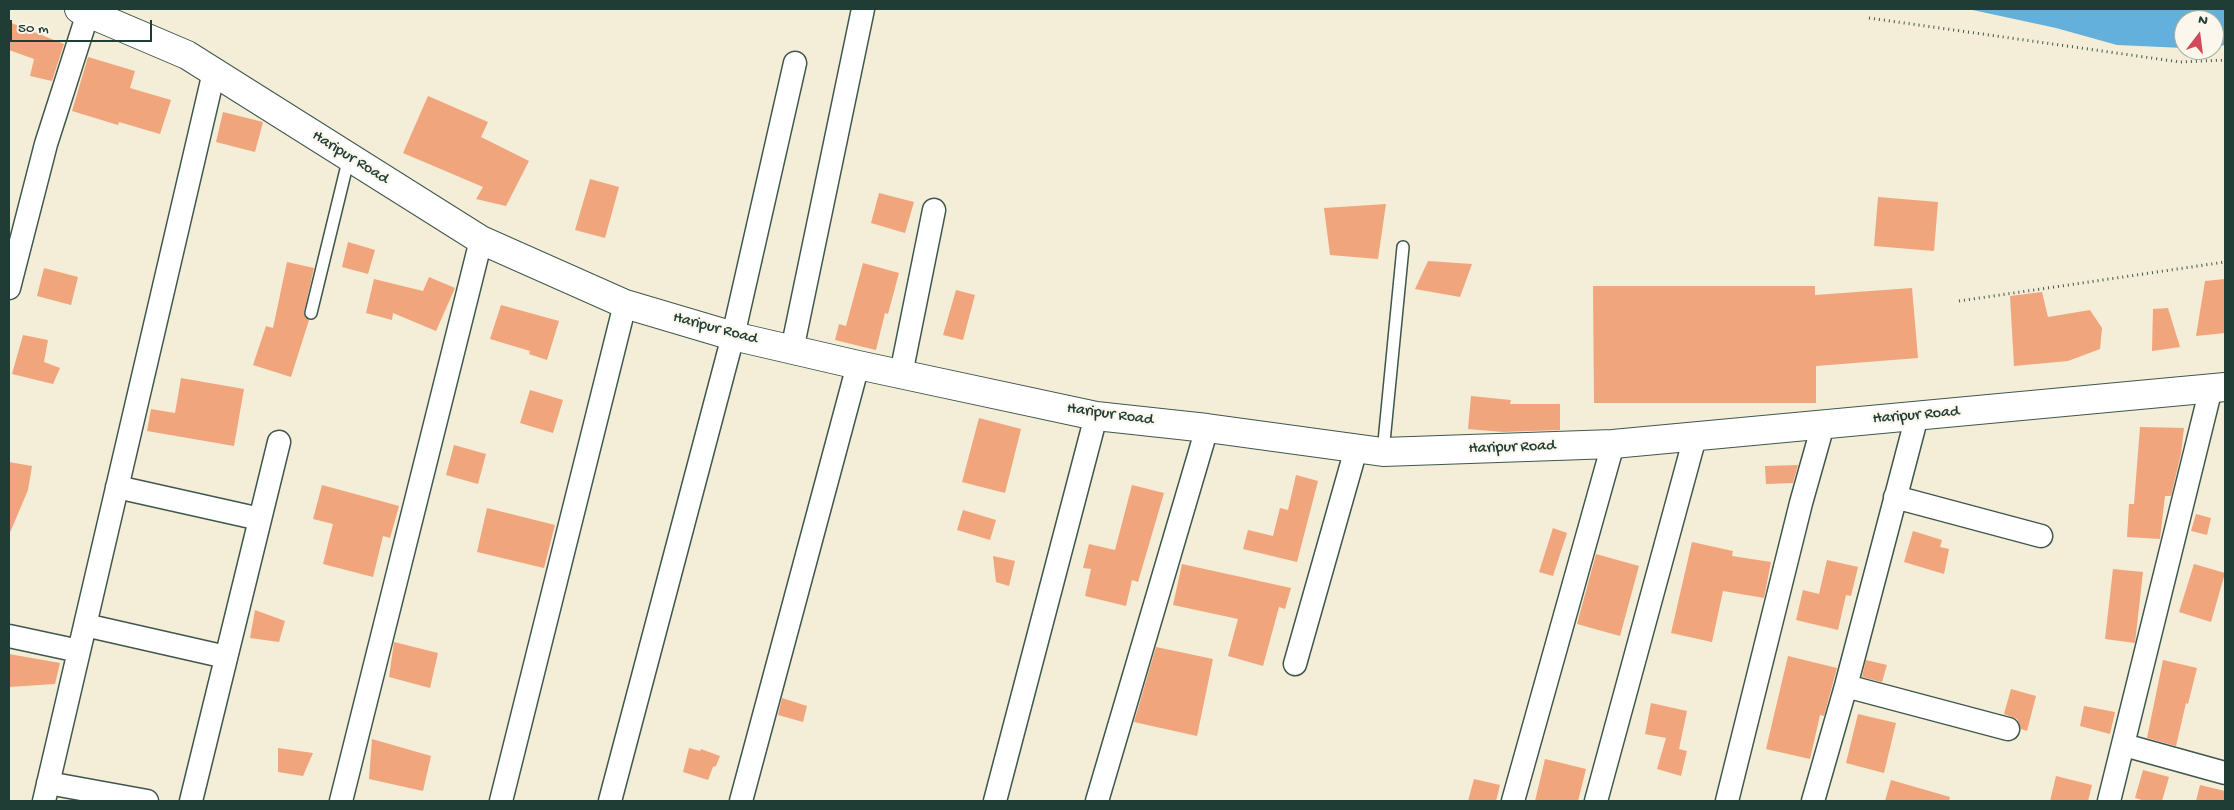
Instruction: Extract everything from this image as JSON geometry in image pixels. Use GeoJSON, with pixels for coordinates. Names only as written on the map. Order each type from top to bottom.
{"type":"FeatureCollection","features":[{"type":"Feature","properties":{"kind":"street"},"geometry":{"type":"LineString","coordinates":[[792,350],[863,9]]}},
{"type":"Feature","properties":{"kind":"street"},"geometry":{"type":"LineString","coordinates":[[9,288],[83,11]]}},
{"type":"Feature","properties":{"kind":"street","name":"Haripur Road"},"geometry":{"type":"LineString","coordinates":[[83,11],[188,55],[481,240],[625,304],[732,336],[1096,416],[1207,428],[1382,452],[1613,444],[2218,387]]}},
{"type":"Feature","properties":{"kind":"street"},"geometry":{"type":"LineString","coordinates":[[610,801],[732,336],[795,64]]}},
{"type":"Feature","properties":{"kind":"street"},"geometry":{"type":"LineString","coordinates":[[147,801],[46,792],[214,72]]}},
{"type":"Feature","properties":{"kind":"street"},"geometry":{"type":"LineString","coordinates":[[901,374],[934,210]]}},
{"type":"Feature","properties":{"kind":"street"},"geometry":{"type":"LineString","coordinates":[[341,801],[481,240]]}},
{"type":"Feature","properties":{"kind":"street"},"geometry":{"type":"LineString","coordinates":[[501,801],[625,304]]}},
{"type":"Feature","properties":{"kind":"street"},"geometry":{"type":"LineString","coordinates":[[741,801],[858,365]]}},
{"type":"Feature","properties":{"kind":"street"},"geometry":{"type":"LineString","coordinates":[[2110,801],[2218,387]]}},
{"type":"Feature","properties":{"kind":"street"},"geometry":{"type":"LineString","coordinates":[[995,801],[1096,416]]}},
{"type":"Feature","properties":{"kind":"street"},"geometry":{"type":"LineString","coordinates":[[1813,801],[1846,686],[1917,416]]}},
{"type":"Feature","properties":{"kind":"street"},"geometry":{"type":"LineString","coordinates":[[1728,801],[1801,503],[1823,425]]}},
{"type":"Feature","properties":{"kind":"street"},"geometry":{"type":"LineString","coordinates":[[1097,801],[1207,428]]}},
{"type":"Feature","properties":{"kind":"street"},"geometry":{"type":"LineString","coordinates":[[1596,801],[1694,437]]}},
{"type":"Feature","properties":{"kind":"street"},"geometry":{"type":"LineString","coordinates":[[191,801],[279,442]]}},
{"type":"Feature","properties":{"kind":"street"},"geometry":{"type":"LineString","coordinates":[[1513,801],[1613,444]]}},
{"type":"Feature","properties":{"kind":"street"},"geometry":{"type":"LineString","coordinates":[[1295,664],[1356,449]]}},
{"type":"Feature","properties":{"kind":"street"},"geometry":{"type":"LineString","coordinates":[[117,487],[260,519]]}},
{"type":"Feature","properties":{"kind":"street"},"geometry":{"type":"LineString","coordinates":[[1895,497],[2040,536]]}},
{"type":"Feature","properties":{"kind":"street"},"geometry":{"type":"LineString","coordinates":[[85,625],[226,657]]}},
{"type":"Feature","properties":{"kind":"street"},"geometry":{"type":"LineString","coordinates":[[9,636],[79,651]]}},
{"type":"Feature","properties":{"kind":"street"},"geometry":{"type":"LineString","coordinates":[[1846,686],[2008,729]]}},
{"type":"Feature","properties":{"kind":"street"},"geometry":{"type":"LineString","coordinates":[[2124,745],[2225,773]]}},
{"type":"Feature","properties":{"kind":"lane"},"geometry":{"type":"LineString","coordinates":[[311,313],[349,157]]}},
{"type":"Feature","properties":{"kind":"lane"},"geometry":{"type":"LineString","coordinates":[[1382,452],[1403,247]]}},
{"type":"Feature","properties":{"kind":"path"},"geometry":{"type":"LineString","coordinates":[[1869,18],[2180,62],[2225,60]]}},
{"type":"Feature","properties":{"kind":"path"},"geometry":{"type":"LineString","coordinates":[[1960,301],[2225,262]]}},
{"type":"Feature","properties":{"kind":"water"},"geometry":{"type":"Polygon","coordinates":[[[1968,9],[2225,9],[2224,45],[2224,10],[2174,10],[2174,48],[2117,45],[2056,28],[1968,9]]]}},
{"type":"Feature","properties":{"kind":"building"},"geometry":{"type":"Polygon","coordinates":[[[9,22],[64,44],[52,81],[30,76],[34,59],[9,50],[9,22]]]}},
{"type":"Feature","properties":{"kind":"building"},"geometry":{"type":"Polygon","coordinates":[[[88,57],[135,71],[130,88],[171,100],[160,134],[119,122],[118,125],[72,111],[88,57]]]}},
{"type":"Feature","properties":{"kind":"building"},"geometry":{"type":"Polygon","coordinates":[[[428,96],[488,122],[481,137],[529,161],[506,206],[476,199],[483,187],[403,153],[428,96]]]}},
{"type":"Feature","properties":{"kind":"building"},"geometry":{"type":"Polygon","coordinates":[[[223,112],[263,122],[255,152],[216,142],[223,112]]]}},
{"type":"Feature","properties":{"kind":"building"},"geometry":{"type":"Polygon","coordinates":[[[590,179],[619,187],[605,238],[575,230],[590,179]]]}},
{"type":"Feature","properties":{"kind":"building"},"geometry":{"type":"Polygon","coordinates":[[[879,193],[914,202],[905,233],[871,223],[879,193]]]}},
{"type":"Feature","properties":{"kind":"building"},"geometry":{"type":"Polygon","coordinates":[[[1878,197],[1938,202],[1934,251],[1874,246],[1878,197]]]}},
{"type":"Feature","properties":{"kind":"building"},"geometry":{"type":"Polygon","coordinates":[[[1386,204],[1378,259],[1330,255],[1324,208],[1386,204]]]}},
{"type":"Feature","properties":{"kind":"building"},"geometry":{"type":"Polygon","coordinates":[[[348,242],[375,250],[368,274],[342,267],[348,242]]]}},
{"type":"Feature","properties":{"kind":"building"},"geometry":{"type":"Polygon","coordinates":[[[1428,261],[1472,264],[1460,297],[1415,289],[1428,261]]]}},
{"type":"Feature","properties":{"kind":"building"},"geometry":{"type":"Polygon","coordinates":[[[287,262],[314,268],[304,312],[309,320],[291,377],[253,365],[266,326],[273,328],[287,262]]]}},
{"type":"Feature","properties":{"kind":"building"},"geometry":{"type":"Polygon","coordinates":[[[863,263],[899,273],[888,314],[885,313],[876,350],[835,340],[839,324],[846,326],[863,263]]]}},
{"type":"Feature","properties":{"kind":"building"},"geometry":{"type":"Polygon","coordinates":[[[44,268],[78,277],[71,305],[37,296],[44,268]]]}},
{"type":"Feature","properties":{"kind":"building"},"geometry":{"type":"Polygon","coordinates":[[[429,277],[455,288],[436,331],[393,313],[392,320],[366,313],[374,279],[423,291],[429,277]]]}},
{"type":"Feature","properties":{"kind":"building"},"geometry":{"type":"Polygon","coordinates":[[[2225,279],[2225,333],[2196,336],[2205,281],[2225,279]]]}},
{"type":"Feature","properties":{"kind":"building"},"geometry":{"type":"Polygon","coordinates":[[[1593,286],[1815,286],[1815,295],[1912,288],[1918,358],[1816,366],[1816,403],[1594,403],[1593,286]]]}},
{"type":"Feature","properties":{"kind":"building"},"geometry":{"type":"Polygon","coordinates":[[[956,290],[975,295],[963,340],[943,335],[956,290]]]}},
{"type":"Feature","properties":{"kind":"building"},"geometry":{"type":"Polygon","coordinates":[[[2042,292],[2048,317],[2090,310],[2102,328],[2100,349],[2068,361],[2014,366],[2010,296],[2042,292]]]}},
{"type":"Feature","properties":{"kind":"building"},"geometry":{"type":"Polygon","coordinates":[[[501,305],[559,321],[547,360],[529,354],[530,351],[490,339],[501,305]]]}},
{"type":"Feature","properties":{"kind":"building"},"geometry":{"type":"Polygon","coordinates":[[[2168,308],[2180,347],[2152,351],[2153,309],[2168,308]]]}},
{"type":"Feature","properties":{"kind":"building"},"geometry":{"type":"Polygon","coordinates":[[[23,335],[48,340],[44,362],[60,368],[53,384],[12,374],[23,335]]]}},
{"type":"Feature","properties":{"kind":"building"},"geometry":{"type":"Polygon","coordinates":[[[181,378],[244,389],[234,446],[147,431],[151,409],[175,413],[181,378]]]}},
{"type":"Feature","properties":{"kind":"building"},"geometry":{"type":"Polygon","coordinates":[[[530,390],[563,400],[553,433],[520,423],[530,390]]]}},
{"type":"Feature","properties":{"kind":"building"},"geometry":{"type":"Polygon","coordinates":[[[1471,396],[1511,400],[1510,404],[1560,404],[1560,430],[1503,432],[1468,429],[1471,396]]]}},
{"type":"Feature","properties":{"kind":"building"},"geometry":{"type":"Polygon","coordinates":[[[979,418],[1021,429],[1005,493],[962,482],[979,418]]]}},
{"type":"Feature","properties":{"kind":"building"},"geometry":{"type":"Polygon","coordinates":[[[2140,427],[2184,428],[2181,454],[2171,496],[2165,496],[2160,539],[2127,537],[2129,504],[2134,504],[2140,427]]]}},
{"type":"Feature","properties":{"kind":"building"},"geometry":{"type":"Polygon","coordinates":[[[454,445],[486,454],[478,484],[446,475],[454,445]]]}},
{"type":"Feature","properties":{"kind":"building"},"geometry":{"type":"Polygon","coordinates":[[[9,462],[32,466],[28,490],[9,535],[9,462]]]}},
{"type":"Feature","properties":{"kind":"building"},"geometry":{"type":"Polygon","coordinates":[[[1798,465],[1793,483],[1766,484],[1765,466],[1798,465]]]}},
{"type":"Feature","properties":{"kind":"building"},"geometry":{"type":"Polygon","coordinates":[[[1296,475],[1318,481],[1297,562],[1243,549],[1248,530],[1273,536],[1280,508],[1288,510],[1296,475]]]}},
{"type":"Feature","properties":{"kind":"building"},"geometry":{"type":"Polygon","coordinates":[[[322,485],[399,506],[390,538],[383,536],[373,577],[323,564],[333,524],[313,519],[322,485]]]}},
{"type":"Feature","properties":{"kind":"building"},"geometry":{"type":"Polygon","coordinates":[[[1132,485],[1164,493],[1138,582],[1132,580],[1126,606],[1085,596],[1091,569],[1083,568],[1089,544],[1115,550],[1132,485]]]}},
{"type":"Feature","properties":{"kind":"building"},"geometry":{"type":"Polygon","coordinates":[[[487,508],[555,525],[544,568],[477,552],[487,508]]]}},
{"type":"Feature","properties":{"kind":"building"},"geometry":{"type":"Polygon","coordinates":[[[963,510],[996,520],[990,540],[957,530],[963,510]]]}},
{"type":"Feature","properties":{"kind":"building"},"geometry":{"type":"Polygon","coordinates":[[[2196,514],[2211,518],[2207,535],[2191,531],[2196,514]]]}},
{"type":"Feature","properties":{"kind":"building"},"geometry":{"type":"Polygon","coordinates":[[[1553,528],[1567,533],[1553,576],[1539,572],[1553,528]]]}},
{"type":"Feature","properties":{"kind":"building"},"geometry":{"type":"Polygon","coordinates":[[[1913,531],[1942,540],[1940,547],[1949,549],[1944,574],[1904,562],[1913,531]]]}},
{"type":"Feature","properties":{"kind":"building"},"geometry":{"type":"Polygon","coordinates":[[[1692,542],[1733,551],[1732,556],[1771,562],[1764,598],[1723,591],[1712,642],[1671,633],[1692,542]]]}},
{"type":"Feature","properties":{"kind":"building"},"geometry":{"type":"Polygon","coordinates":[[[1596,554],[1639,566],[1620,636],[1577,624],[1596,554]]]}},
{"type":"Feature","properties":{"kind":"building"},"geometry":{"type":"Polygon","coordinates":[[[993,556],[1015,561],[1009,586],[996,582],[993,556]]]}},
{"type":"Feature","properties":{"kind":"building"},"geometry":{"type":"Polygon","coordinates":[[[1827,560],[1858,567],[1851,596],[1846,595],[1838,630],[1796,620],[1803,590],[1819,594],[1827,560]]]}},
{"type":"Feature","properties":{"kind":"building"},"geometry":{"type":"Polygon","coordinates":[[[1182,564],[1291,588],[1285,609],[1279,607],[1263,666],[1228,656],[1238,619],[1173,605],[1182,564]]]}},
{"type":"Feature","properties":{"kind":"building"},"geometry":{"type":"Polygon","coordinates":[[[2194,564],[2225,573],[2211,622],[2179,612],[2194,564]]]}},
{"type":"Feature","properties":{"kind":"building"},"geometry":{"type":"Polygon","coordinates":[[[2113,569],[2143,572],[2135,643],[2105,639],[2113,569]]]}},
{"type":"Feature","properties":{"kind":"building"},"geometry":{"type":"Polygon","coordinates":[[[255,610],[285,621],[279,642],[250,638],[255,610]]]}},
{"type":"Feature","properties":{"kind":"building"},"geometry":{"type":"Polygon","coordinates":[[[394,642],[438,653],[430,688],[389,677],[394,642]]]}},
{"type":"Feature","properties":{"kind":"building"},"geometry":{"type":"Polygon","coordinates":[[[1156,647],[1213,659],[1197,736],[1134,722],[1156,647]]]}},
{"type":"Feature","properties":{"kind":"building"},"geometry":{"type":"Polygon","coordinates":[[[9,654],[60,663],[55,684],[9,687],[9,654]]]}},
{"type":"Feature","properties":{"kind":"building"},"geometry":{"type":"Polygon","coordinates":[[[1788,656],[1837,668],[1824,716],[1820,715],[1810,759],[1766,749],[1788,656]]]}},
{"type":"Feature","properties":{"kind":"building"},"geometry":{"type":"Polygon","coordinates":[[[1866,660],[1887,665],[1882,682],[1862,677],[1866,660]]]}},
{"type":"Feature","properties":{"kind":"building"},"geometry":{"type":"Polygon","coordinates":[[[2163,660],[2197,668],[2188,704],[2186,703],[2176,746],[2147,738],[2163,660]]]}},
{"type":"Feature","properties":{"kind":"building"},"geometry":{"type":"Polygon","coordinates":[[[2011,689],[2036,696],[2027,731],[2021,729],[2017,719],[2004,714],[2011,689]]]}},
{"type":"Feature","properties":{"kind":"building"},"geometry":{"type":"Polygon","coordinates":[[[782,698],[807,706],[803,722],[778,715],[782,698]]]}},
{"type":"Feature","properties":{"kind":"building"},"geometry":{"type":"Polygon","coordinates":[[[1651,703],[1687,711],[1679,749],[1687,751],[1681,776],[1657,769],[1666,738],[1645,734],[1651,703]]]}},
{"type":"Feature","properties":{"kind":"building"},"geometry":{"type":"Polygon","coordinates":[[[2084,706],[2115,712],[2110,734],[2080,726],[2084,706]]]}},
{"type":"Feature","properties":{"kind":"building"},"geometry":{"type":"Polygon","coordinates":[[[1858,714],[1896,723],[1884,773],[1846,763],[1858,714]]]}},
{"type":"Feature","properties":{"kind":"building"},"geometry":{"type":"Polygon","coordinates":[[[372,739],[431,756],[423,791],[369,779],[372,739]]]}},
{"type":"Feature","properties":{"kind":"building"},"geometry":{"type":"Polygon","coordinates":[[[278,748],[313,753],[303,776],[278,772],[278,748]]]}},
{"type":"Feature","properties":{"kind":"building"},"geometry":{"type":"Polygon","coordinates":[[[689,748],[700,751],[701,749],[720,756],[708,780],[683,772],[689,748]]]}},
{"type":"Feature","properties":{"kind":"building"},"geometry":{"type":"Polygon","coordinates":[[[1545,759],[1586,769],[1578,801],[1535,801],[1545,759]]]}},
{"type":"Feature","properties":{"kind":"building"},"geometry":{"type":"Polygon","coordinates":[[[2143,770],[2169,777],[2162,801],[2145,801],[2135,798],[2143,770]]]}},
{"type":"Feature","properties":{"kind":"building"},"geometry":{"type":"Polygon","coordinates":[[[2056,776],[2092,785],[2088,801],[2050,801],[2056,776]]]}},
{"type":"Feature","properties":{"kind":"building"},"geometry":{"type":"Polygon","coordinates":[[[1474,779],[1500,785],[1496,801],[1468,801],[1474,779]]]}},
{"type":"Feature","properties":{"kind":"building"},"geometry":{"type":"Polygon","coordinates":[[[1891,780],[1950,797],[1949,801],[1885,801],[1891,780]]]}},
{"type":"Feature","properties":{"kind":"building"},"geometry":{"type":"Polygon","coordinates":[[[2200,785],[2225,791],[2225,801],[2196,801],[2200,785]]]}}]}
